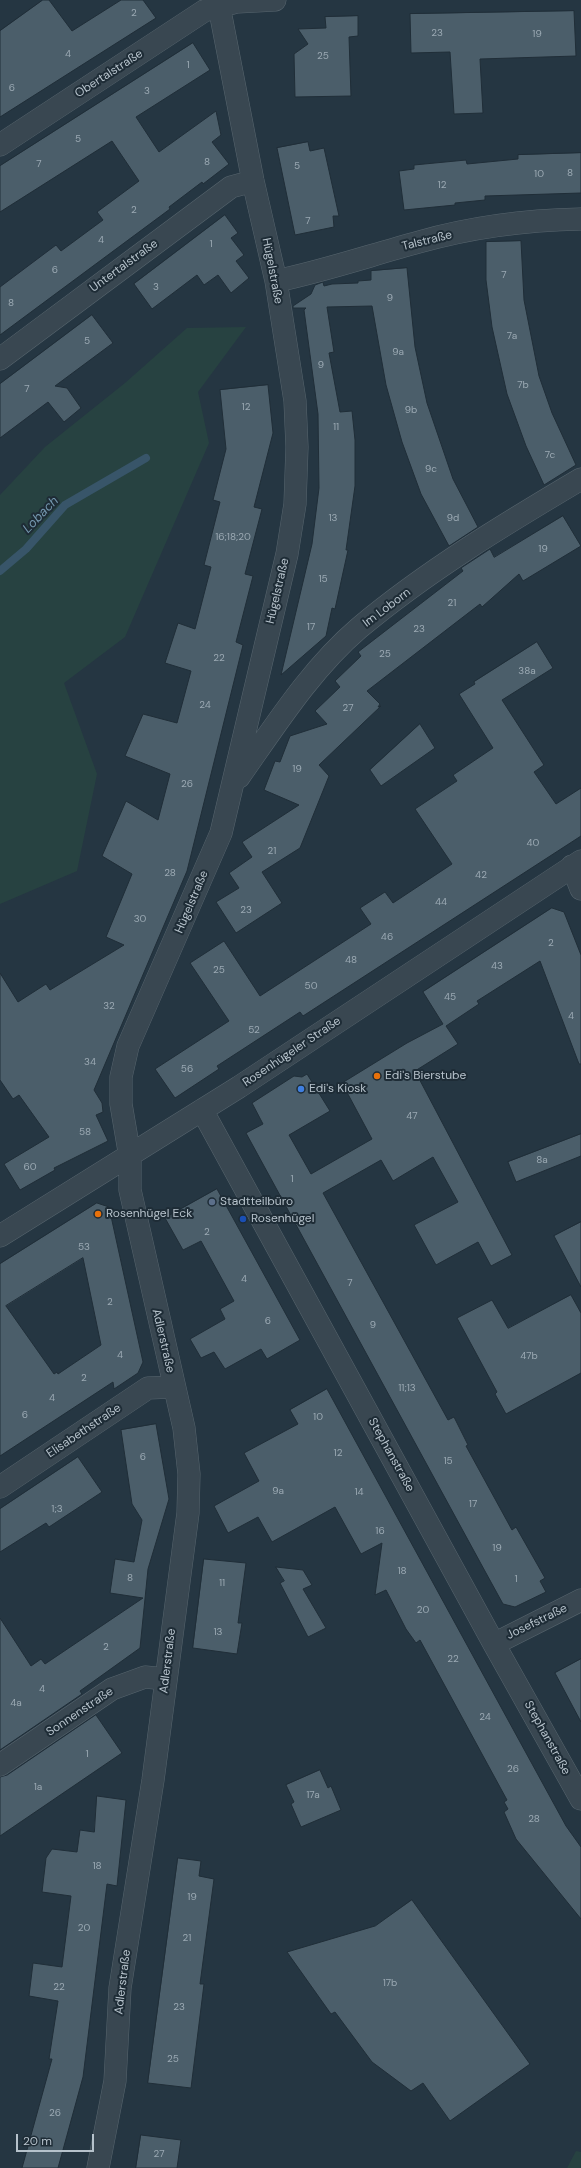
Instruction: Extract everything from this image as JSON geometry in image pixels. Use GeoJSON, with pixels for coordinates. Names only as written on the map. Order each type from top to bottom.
{"type":"FeatureCollection","features":[{"type":"Feature","properties":{"kind":"street","name":"Obertalstraße"},"geometry":{"type":"LineString","coordinates":[[0,145],[204,11],[237,2],[275,0]]}},
{"type":"Feature","properties":{"kind":"street","name":"Hügelstraße"},"geometry":{"type":"LineString","coordinates":[[130,1157],[121,1104],[121,1077],[128,1046],[221,833],[287,554],[295,504],[297,447],[294,401],[276,281],[253,181],[219,6]]}},
{"type":"Feature","properties":{"kind":"street","name":"Untertalstraße"},"geometry":{"type":"LineString","coordinates":[[0,359],[231,187],[253,181]]}},
{"type":"Feature","properties":{"kind":"street","name":"Talstraße"},"geometry":{"type":"LineString","coordinates":[[276,281],[319,272],[420,242],[480,228],[534,220],[581,219]]}},
{"type":"Feature","properties":{"kind":"street","name":"Im Loborn"},"geometry":{"type":"LineString","coordinates":[[234,783],[316,673],[359,629],[416,585],[469,549],[581,479]]}},
{"type":"Feature","properties":{"kind":"street","name":"Rosenhügeler Straße"},"geometry":{"type":"LineString","coordinates":[[0,1236],[130,1157],[577,864]]}},
{"type":"Feature","properties":{"kind":"street"},"geometry":{"type":"LineString","coordinates":[[577,864],[581,889]]}},
{"type":"Feature","properties":{"kind":"street","name":"Stephanstraße"},"geometry":{"type":"LineString","coordinates":[[202,1110],[494,1644],[581,1799]]}},
{"type":"Feature","properties":{"kind":"street","name":"Adlerstraße"},"geometry":{"type":"LineString","coordinates":[[98,2168],[115,2081],[120,1988],[153,1780],[188,1513],[189,1474],[184,1428],[173,1387],[130,1190],[130,1157]]}},
{"type":"Feature","properties":{"kind":"street","name":"Elisabethstraße"},"geometry":{"type":"LineString","coordinates":[[0,1487],[148,1388],[173,1387]]}},
{"type":"Feature","properties":{"kind":"street","name":"Josefstraße"},"geometry":{"type":"LineString","coordinates":[[494,1644],[581,1600]]}},
{"type":"Feature","properties":{"kind":"street","name":"Sonnenstraße"},"geometry":{"type":"LineString","coordinates":[[0,1765],[112,1689],[145,1677],[166,1679]]}},
{"type":"Feature","properties":{"kind":"green space"},"geometry":{"type":"Polygon","coordinates":[[[246,327],[198,392],[209,443],[125,637],[64,683],[97,774],[77,871],[0,904],[0,495],[45,447],[125,383],[187,328],[246,327]]]}},
{"type":"Feature","properties":{"kind":"green space"},"geometry":{"type":"Polygon","coordinates":[[[576,2151],[581,2152],[581,2168],[567,2168],[576,2151]]]}},
{"type":"Feature","properties":{"kind":"building"},"geometry":{"type":"Polygon","coordinates":[[[43,0],[49,0],[72,31],[121,0],[143,0],[156,18],[0,117],[0,31],[43,0]]]}},
{"type":"Feature","properties":{"kind":"building"},"geometry":{"type":"Polygon","coordinates":[[[574,11],[576,56],[480,59],[483,113],[454,114],[450,52],[411,53],[410,14],[574,11]]]}},
{"type":"Feature","properties":{"kind":"building"},"geometry":{"type":"Polygon","coordinates":[[[358,16],[358,36],[349,37],[351,96],[295,97],[294,54],[308,44],[298,29],[326,28],[325,17],[358,16]]]}},
{"type":"Feature","properties":{"kind":"building"},"geometry":{"type":"Polygon","coordinates":[[[193,43],[210,70],[136,117],[159,152],[216,111],[221,135],[212,142],[229,164],[203,184],[202,182],[169,207],[170,209],[0,335],[0,287],[56,245],[61,251],[103,220],[97,212],[139,181],[112,141],[0,212],[0,166],[193,43]]]}},
{"type":"Feature","properties":{"kind":"building"},"geometry":{"type":"Polygon","coordinates":[[[308,142],[310,151],[324,148],[339,216],[333,216],[334,227],[295,235],[277,148],[308,142]]]}},
{"type":"Feature","properties":{"kind":"building"},"geometry":{"type":"Polygon","coordinates":[[[581,153],[581,193],[485,196],[485,200],[455,203],[455,205],[404,210],[399,171],[414,169],[414,165],[466,160],[467,164],[518,159],[518,155],[581,153]]]}},
{"type":"Feature","properties":{"kind":"building"},"geometry":{"type":"Polygon","coordinates":[[[225,215],[238,233],[231,238],[244,255],[236,261],[249,278],[231,293],[218,275],[204,285],[197,275],[152,309],[134,284],[225,215]]]}},
{"type":"Feature","properties":{"kind":"building"},"geometry":{"type":"Polygon","coordinates":[[[521,241],[524,300],[539,376],[552,413],[576,465],[544,485],[526,446],[507,394],[492,327],[486,280],[486,242],[521,241]]]}},
{"type":"Feature","properties":{"kind":"building"},"geometry":{"type":"Polygon","coordinates":[[[407,268],[415,347],[427,403],[453,479],[478,527],[449,546],[421,494],[402,442],[386,385],[372,306],[327,307],[334,352],[329,353],[340,412],[352,411],[355,440],[355,486],[346,550],[348,550],[335,609],[332,608],[326,636],[281,675],[312,544],[319,488],[318,414],[304,310],[306,308],[293,308],[293,306],[311,294],[315,285],[323,282],[324,286],[332,284],[358,283],[358,281],[371,280],[371,271],[407,268]]]}},
{"type":"Feature","properties":{"kind":"building"},"geometry":{"type":"Polygon","coordinates":[[[92,315],[113,343],[55,386],[67,388],[81,408],[64,422],[48,402],[0,438],[0,384],[92,315]]]}},
{"type":"Feature","properties":{"kind":"building"},"geometry":{"type":"Polygon","coordinates":[[[268,385],[273,433],[254,507],[262,509],[245,574],[253,576],[236,642],[243,645],[187,871],[94,1090],[102,1103],[103,1112],[96,1115],[108,1141],[54,1168],[55,1170],[20,1190],[4,1164],[49,1137],[19,1095],[13,1099],[0,1080],[0,973],[18,1002],[46,984],[50,990],[124,945],[106,937],[132,874],[102,856],[126,801],[158,820],[170,774],[125,756],[143,714],[177,723],[191,671],[165,663],[178,623],[195,629],[211,567],[204,565],[220,502],[213,500],[226,449],[220,390],[268,385]]]}},
{"type":"Feature","properties":{"kind":"building"},"geometry":{"type":"Polygon","coordinates":[[[563,516],[581,546],[523,581],[519,574],[482,607],[480,604],[367,691],[380,704],[378,707],[381,706],[319,765],[329,776],[300,848],[262,872],[282,903],[236,933],[216,902],[239,888],[229,873],[252,857],[242,842],[299,805],[264,790],[275,761],[280,762],[290,736],[327,724],[315,711],[340,687],[335,681],[361,656],[358,652],[463,571],[461,568],[490,549],[494,557],[563,516]]]}},
{"type":"Feature","properties":{"kind":"building"},"geometry":{"type":"Polygon","coordinates":[[[537,642],[553,668],[502,700],[544,765],[534,772],[556,804],[581,788],[581,836],[303,1016],[300,1012],[217,1066],[219,1069],[175,1098],[155,1069],[229,1021],[190,963],[224,941],[260,996],[371,924],[360,908],[385,892],[393,903],[452,864],[415,809],[457,781],[453,775],[493,748],[459,694],[475,684],[474,682],[537,642]]]}},
{"type":"Feature","properties":{"kind":"building"},"geometry":{"type":"Polygon","coordinates":[[[420,724],[435,748],[381,786],[370,770],[420,724]]]}},
{"type":"Feature","properties":{"kind":"building"},"geometry":{"type":"Polygon","coordinates":[[[552,908],[564,912],[581,955],[581,1064],[579,1064],[540,961],[477,1001],[479,1004],[446,1026],[458,1044],[415,1071],[512,1255],[491,1266],[478,1242],[436,1265],[414,1225],[458,1202],[433,1157],[393,1181],[381,1160],[323,1193],[448,1420],[454,1417],[468,1445],[466,1446],[512,1530],[516,1527],[545,1578],[540,1581],[546,1592],[515,1607],[503,1604],[246,1133],[263,1124],[252,1103],[294,1076],[302,1077],[307,1074],[330,1111],[289,1135],[311,1174],[372,1139],[342,1083],[407,1043],[443,1024],[423,992],[552,908]]]}},
{"type":"Feature","properties":{"kind":"building"},"geometry":{"type":"Polygon","coordinates":[[[581,1134],[581,1156],[516,1182],[508,1162],[581,1134]]]}},
{"type":"Feature","properties":{"kind":"building"},"geometry":{"type":"Polygon","coordinates":[[[217,1189],[300,1340],[267,1359],[261,1349],[225,1369],[214,1352],[201,1358],[190,1339],[225,1319],[220,1309],[234,1301],[201,1241],[183,1250],[165,1218],[217,1189]]]}},
{"type":"Feature","properties":{"kind":"building"},"geometry":{"type":"Polygon","coordinates":[[[97,1203],[109,1207],[143,1362],[138,1373],[114,1389],[113,1382],[0,1456],[0,1264],[97,1203]],[[83,1258],[6,1306],[54,1374],[57,1372],[58,1374],[101,1345],[83,1258]]]}},
{"type":"Feature","properties":{"kind":"building"},"geometry":{"type":"Polygon","coordinates":[[[581,1222],[581,1287],[554,1236],[581,1222]]]}},
{"type":"Feature","properties":{"kind":"building"},"geometry":{"type":"Polygon","coordinates":[[[571,1295],[581,1313],[581,1373],[506,1414],[495,1394],[497,1392],[457,1318],[492,1300],[508,1328],[571,1295]]]}},
{"type":"Feature","properties":{"kind":"building"},"geometry":{"type":"Polygon","coordinates":[[[327,1389],[566,1826],[581,1847],[581,1919],[516,1839],[504,1812],[508,1809],[504,1802],[507,1800],[420,1640],[416,1643],[406,1629],[386,1590],[375,1595],[382,1543],[361,1554],[335,1507],[272,1542],[258,1517],[228,1533],[214,1506],[259,1481],[244,1453],[298,1424],[290,1410],[327,1389]]]}},
{"type":"Feature","properties":{"kind":"building"},"geometry":{"type":"Polygon","coordinates":[[[156,1424],[169,1499],[148,1569],[140,1648],[80,1691],[82,1694],[0,1750],[0,1618],[31,1666],[41,1659],[45,1664],[143,1598],[110,1593],[115,1559],[134,1562],[142,1520],[132,1504],[121,1430],[156,1424]]]}},
{"type":"Feature","properties":{"kind":"building"},"geometry":{"type":"Polygon","coordinates":[[[78,1457],[102,1492],[49,1527],[46,1523],[0,1552],[0,1509],[78,1457]]]}},
{"type":"Feature","properties":{"kind":"building"},"geometry":{"type":"Polygon","coordinates":[[[204,1559],[246,1563],[238,1623],[242,1623],[237,1654],[193,1648],[204,1559]]]}},
{"type":"Feature","properties":{"kind":"building"},"geometry":{"type":"Polygon","coordinates":[[[276,1567],[303,1570],[312,1585],[303,1589],[326,1628],[308,1637],[280,1583],[284,1581],[276,1567]]]}},
{"type":"Feature","properties":{"kind":"building"},"geometry":{"type":"Polygon","coordinates":[[[581,1659],[581,1722],[555,1673],[581,1659]]]}},
{"type":"Feature","properties":{"kind":"building"},"geometry":{"type":"Polygon","coordinates":[[[96,1715],[122,1753],[0,1836],[0,1777],[7,1775],[96,1715]]]}},
{"type":"Feature","properties":{"kind":"building"},"geometry":{"type":"Polygon","coordinates":[[[320,1770],[328,1788],[331,1786],[341,1810],[301,1827],[291,1804],[294,1802],[286,1785],[320,1770]]]}},
{"type":"Feature","properties":{"kind":"building"},"geometry":{"type":"Polygon","coordinates":[[[97,1796],[126,1800],[117,1886],[107,1884],[83,2077],[58,2168],[22,2168],[52,2059],[49,2059],[58,2001],[29,1996],[33,1963],[62,1967],[71,1896],[42,1892],[46,1858],[52,1849],[77,1852],[80,1830],[94,1832],[97,1796]]]}},
{"type":"Feature","properties":{"kind":"building"},"geometry":{"type":"Polygon","coordinates":[[[178,1858],[201,1861],[199,1876],[214,1879],[200,1984],[204,1984],[191,2088],[148,2083],[178,1858]]]}},
{"type":"Feature","properties":{"kind":"building"},"geometry":{"type":"Polygon","coordinates":[[[412,1900],[530,2064],[450,2121],[423,2083],[411,2091],[372,2062],[335,2012],[331,2014],[287,1952],[375,1926],[412,1900]]]}},
{"type":"Feature","properties":{"kind":"building"},"geometry":{"type":"Polygon","coordinates":[[[141,2135],[181,2140],[177,2168],[136,2168],[141,2135]]]}},
{"type":"Feature","properties":{"kind":"waterway","name":"Lobach"},"geometry":{"type":"LineString","coordinates":[[0,571],[26,549],[65,505],[146,458]]}},
{"type":"Feature","properties":{"kind":"place","name":"Edi's Bierstube"},"geometry":{"type":"Point","coordinates":[377,1076]}},
{"type":"Feature","properties":{"kind":"place","name":"Edi's Kiosk"},"geometry":{"type":"Point","coordinates":[301,1089]}},
{"type":"Feature","properties":{"kind":"place","name":"Stadtteilbüro"},"geometry":{"type":"Point","coordinates":[212,1202]}},
{"type":"Feature","properties":{"kind":"place","name":"Rosenhügel Eck"},"geometry":{"type":"Point","coordinates":[98,1214]}},
{"type":"Feature","properties":{"kind":"place","name":"Rosenhügel"},"geometry":{"type":"Point","coordinates":[243,1219]}}]}
